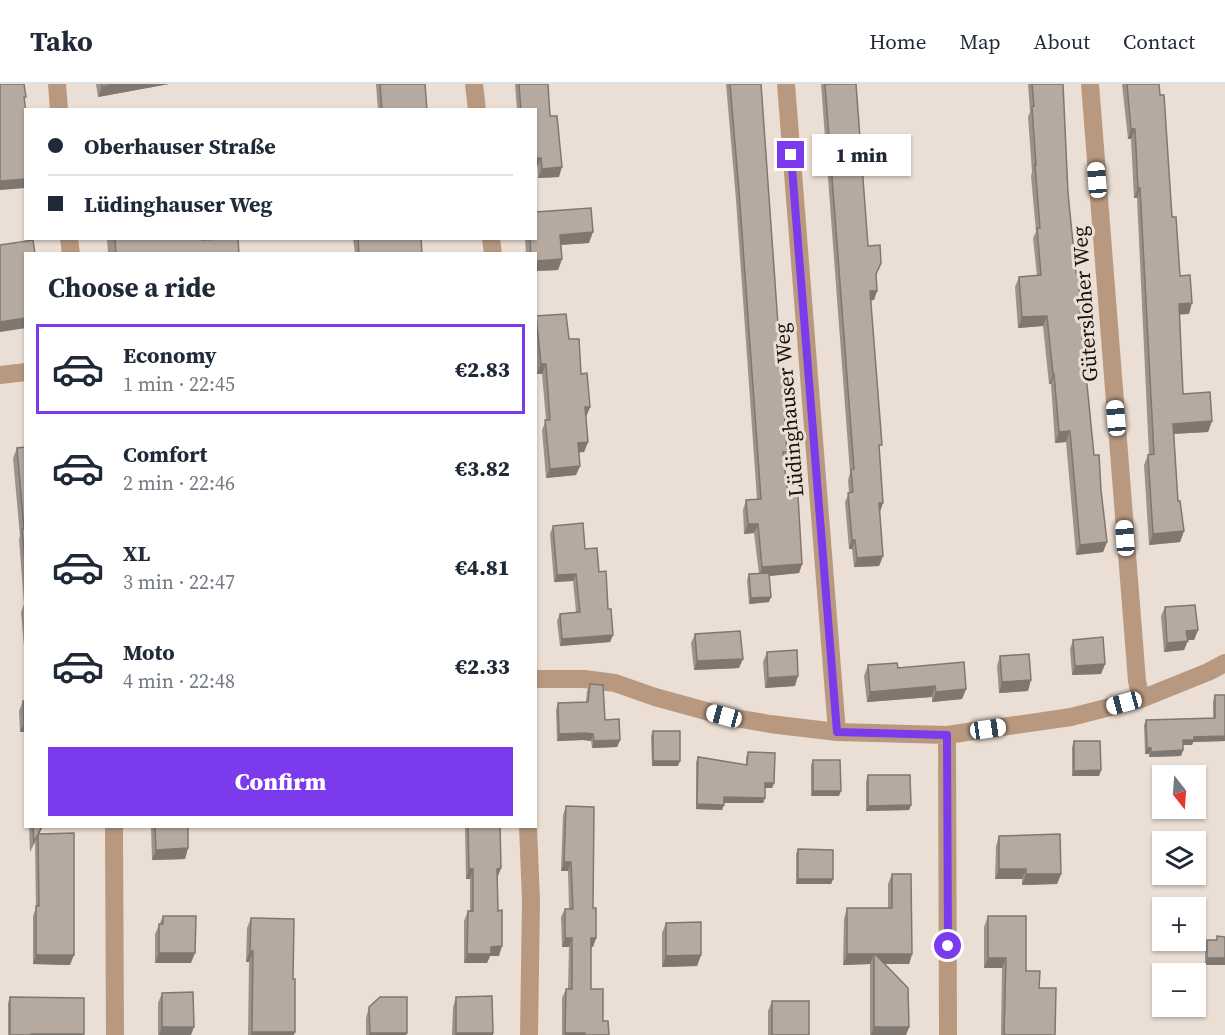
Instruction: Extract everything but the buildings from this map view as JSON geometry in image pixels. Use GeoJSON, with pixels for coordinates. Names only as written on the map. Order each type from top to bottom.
{"type":"FeatureCollection","features":[{"type":"Feature","properties":{"kind":"street"},"geometry":{"type":"LineString","coordinates":[[57,84],[59,108]]}},
{"type":"Feature","properties":{"kind":"street"},"geometry":{"type":"LineString","coordinates":[[474,84],[477,108]]}},
{"type":"Feature","properties":{"kind":"street","name":"Lüdinghauser Weg"},"geometry":{"type":"LineString","coordinates":[[786,84],[837,732]]}},
{"type":"Feature","properties":{"kind":"street","name":"Gütersloher Weg"},"geometry":{"type":"LineString","coordinates":[[1090,84],[1136,669],[1141,699]]}},
{"type":"Feature","properties":{"kind":"street"},"geometry":{"type":"LineString","coordinates":[[0,375],[24,372]]}},
{"type":"Feature","properties":{"kind":"street"},"geometry":{"type":"LineString","coordinates":[[537,679],[584,679],[615,683],[655,697],[724,716],[770,724],[837,732],[947,735],[1071,717],[1141,699],[1225,663]]}},
{"type":"Feature","properties":{"kind":"street"},"geometry":{"type":"LineString","coordinates":[[947,735],[948,1035]]}},
{"type":"Feature","properties":{"kind":"street"},"geometry":{"type":"LineString","coordinates":[[114,828],[115,1035]]}},
{"type":"Feature","properties":{"kind":"street"},"geometry":{"type":"LineString","coordinates":[[528,828],[531,901],[529,1035]]}},
{"type":"Feature","properties":{"kind":"route"},"geometry":{"type":"LineString","coordinates":[[791,155],[837,732],[947,735],[948,946]]}}]}
